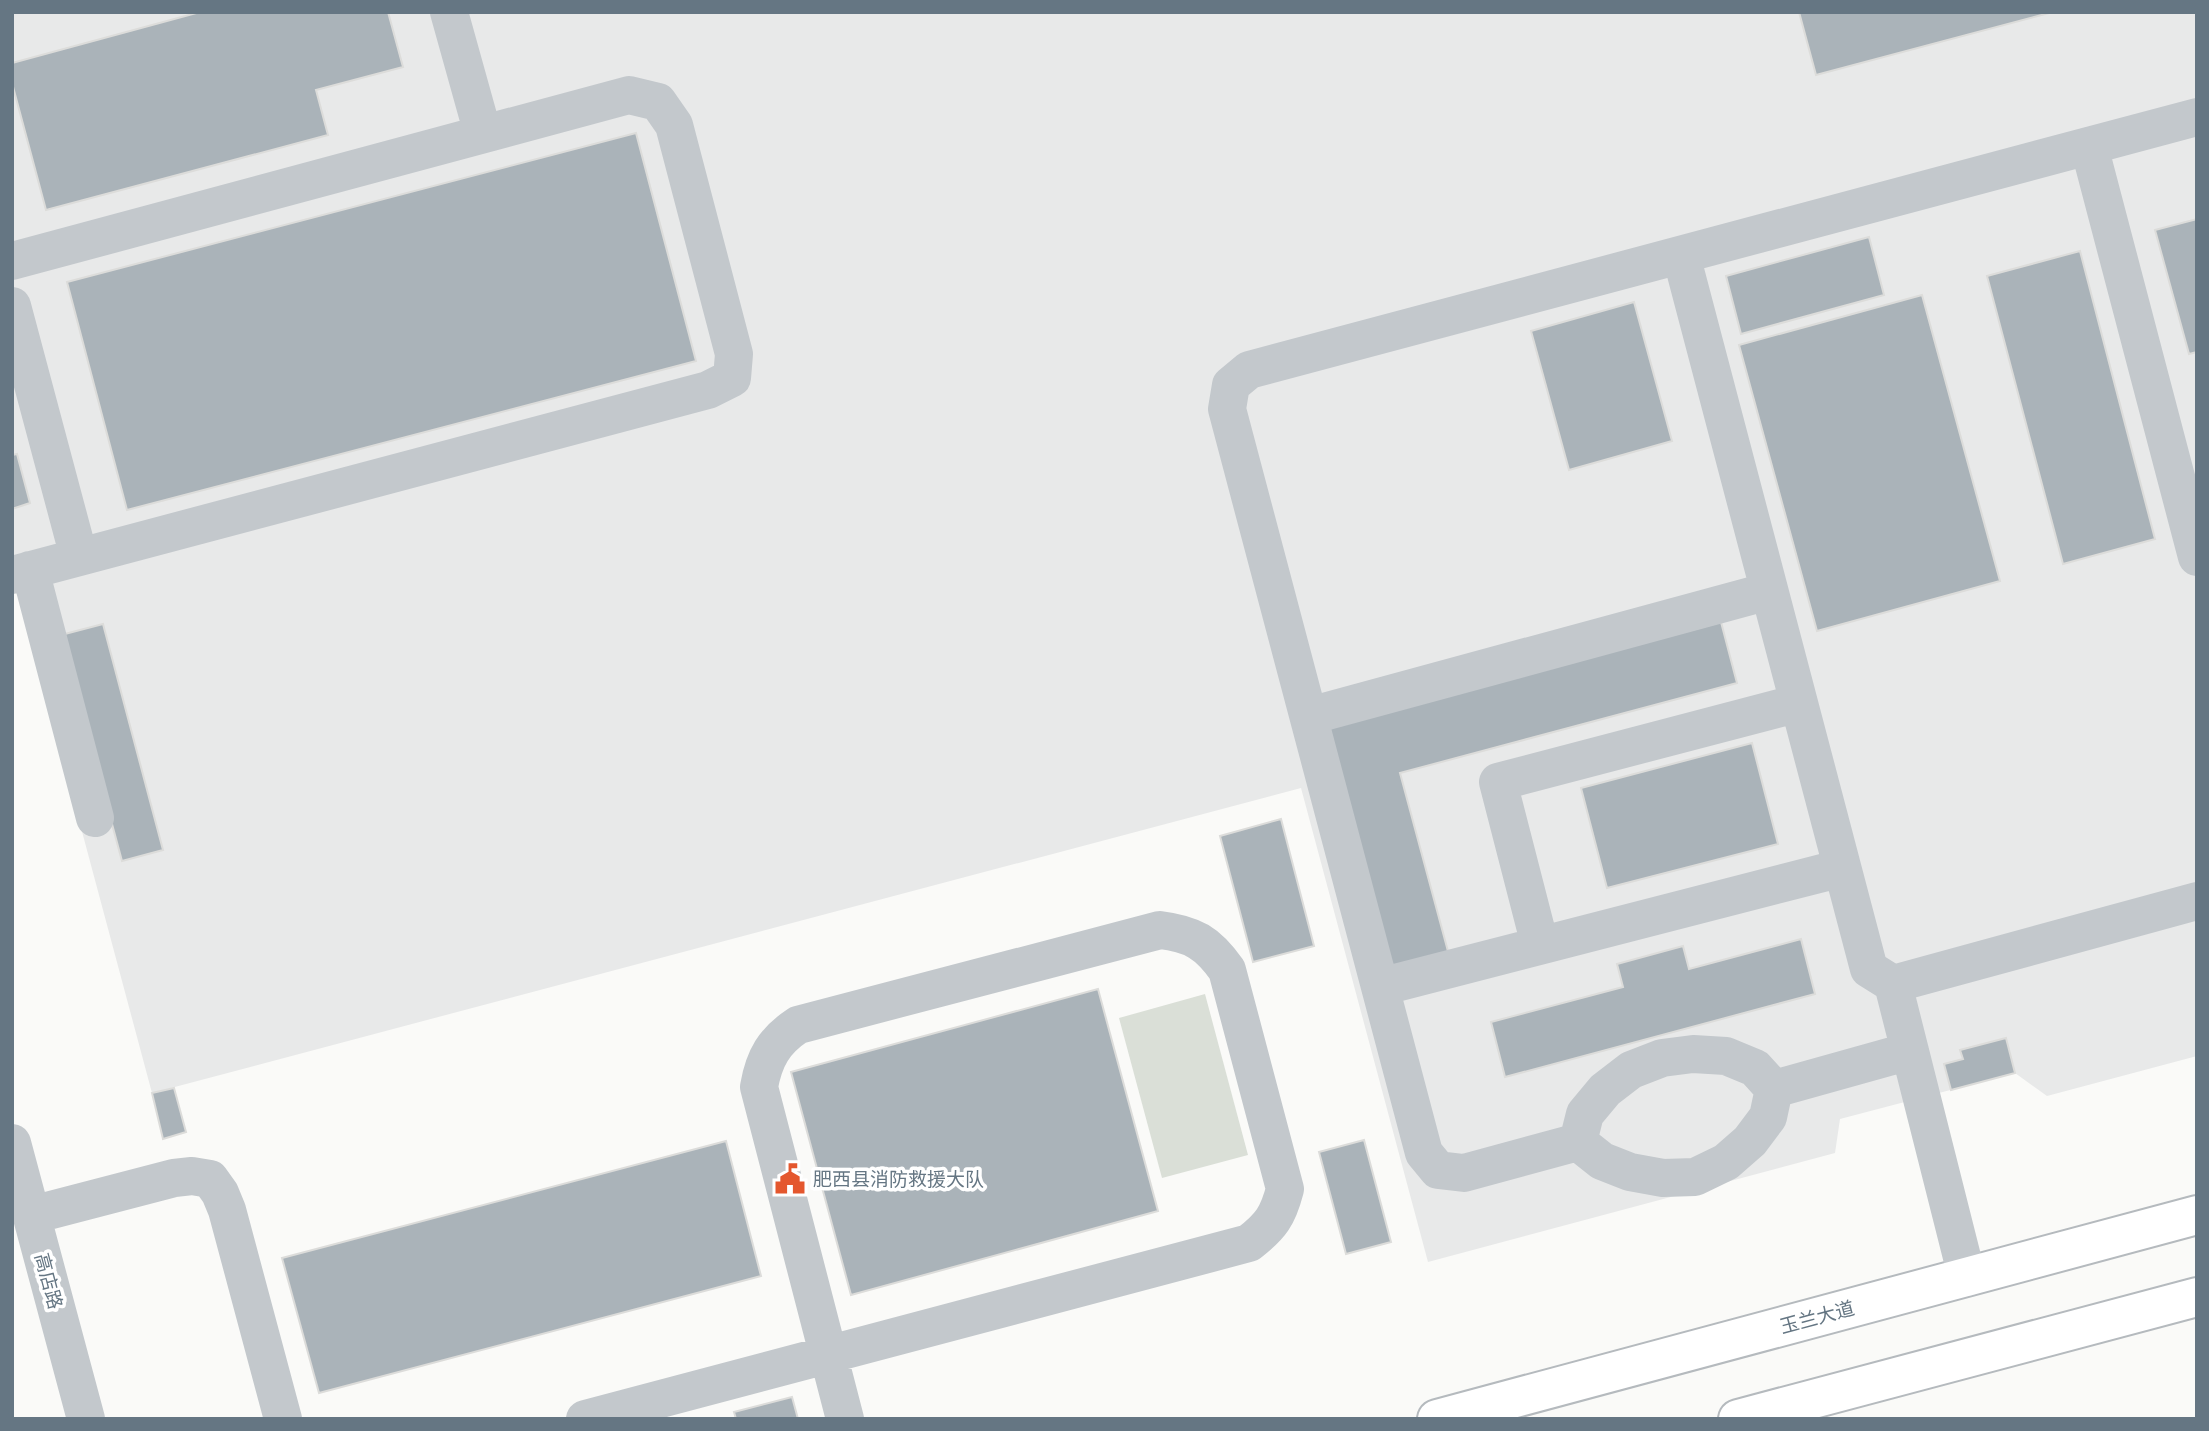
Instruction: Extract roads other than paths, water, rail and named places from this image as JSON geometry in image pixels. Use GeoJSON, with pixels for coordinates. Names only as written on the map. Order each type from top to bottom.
{"type":"FeatureCollection","features":[{"type":"Feature","properties":{"kind":"main road","name":"玉兰大道"},"geometry":{"type":"LineString","coordinates":[[1437,1419],[2197,1215]]}},
{"type":"Feature","properties":{"kind":"main road"},"geometry":{"type":"LineString","coordinates":[[1738,1419],[2197,1297]]}},
{"type":"Feature","properties":{"kind":"street"},"geometry":{"type":"LineString","coordinates":[[449,12],[483,134]]}},
{"type":"Feature","properties":{"kind":"street"},"geometry":{"type":"LineString","coordinates":[[12,261],[629,95],[658,102],[674,125],[734,354],[732,378],[708,390],[21,572],[95,818]]}},
{"type":"Feature","properties":{"kind":"street"},"geometry":{"type":"LineString","coordinates":[[1578,1142],[1464,1173],[1438,1170],[1424,1153],[1227,408],[1231,385],[1250,370],[2197,117]]}},
{"type":"Feature","properties":{"kind":"street"},"geometry":{"type":"LineString","coordinates":[[2090,146],[2197,557]]}},
{"type":"Feature","properties":{"kind":"street"},"geometry":{"type":"LineString","coordinates":[[1681,255],[1869,968],[1893,984],[1966,1277]]}},
{"type":"Feature","properties":{"kind":"street"},"geometry":{"type":"LineString","coordinates":[[12,306],[79,557]]}},
{"type":"Feature","properties":{"kind":"street"},"geometry":{"type":"LineString","coordinates":[[1309,716],[1769,591]]}},
{"type":"Feature","properties":{"kind":"street"},"geometry":{"type":"LineString","coordinates":[[1540,945],[1498,782],[1799,703]]}},
{"type":"Feature","properties":{"kind":"street"},"geometry":{"type":"LineString","coordinates":[[1380,987],[1842,868]]}},
{"type":"Feature","properties":{"kind":"street"},"geometry":{"type":"LineString","coordinates":[[1893,984],[2197,901]]}},
{"type":"Feature","properties":{"kind":"street"},"geometry":{"type":"LineString","coordinates":[[585,1419],[828,1354],[1249,1243],[1268,1228],[1280,1209],[1284,1189],[1227,970],[1216,954],[1199,940],[1160,930],[799,1025],[782,1036],[769,1052],[762,1069],[760,1087],[828,1354],[845,1419]]}},
{"type":"Feature","properties":{"kind":"street"},"geometry":{"type":"LineString","coordinates":[[1774,1089],[1910,1051]]}},
{"type":"Feature","properties":{"kind":"street"},"geometry":{"type":"LineString","coordinates":[[1578,1142],[1585,1114],[1605,1090],[1631,1070],[1662,1058],[1693,1054],[1726,1056],[1755,1068],[1774,1089]]}},
{"type":"Feature","properties":{"kind":"street"},"geometry":{"type":"LineString","coordinates":[[1578,1142],[1602,1161],[1630,1172],[1662,1178],[1695,1177],[1726,1162],[1750,1142],[1768,1117],[1774,1089]]}},
{"type":"Feature","properties":{"kind":"street","name":"高店路"},"geometry":{"type":"LineString","coordinates":[[12,1143],[86,1419]]}},
{"type":"Feature","properties":{"kind":"street"},"geometry":{"type":"LineString","coordinates":[[32,1215],[174,1178],[192,1176],[210,1179],[220,1192],[227,1210],[282,1419]]}},
{"type":"Feature","properties":{"kind":"place","name":"肥西县消防救援大队"},"geometry":{"type":"Point","coordinates":[790,1179]}}]}
